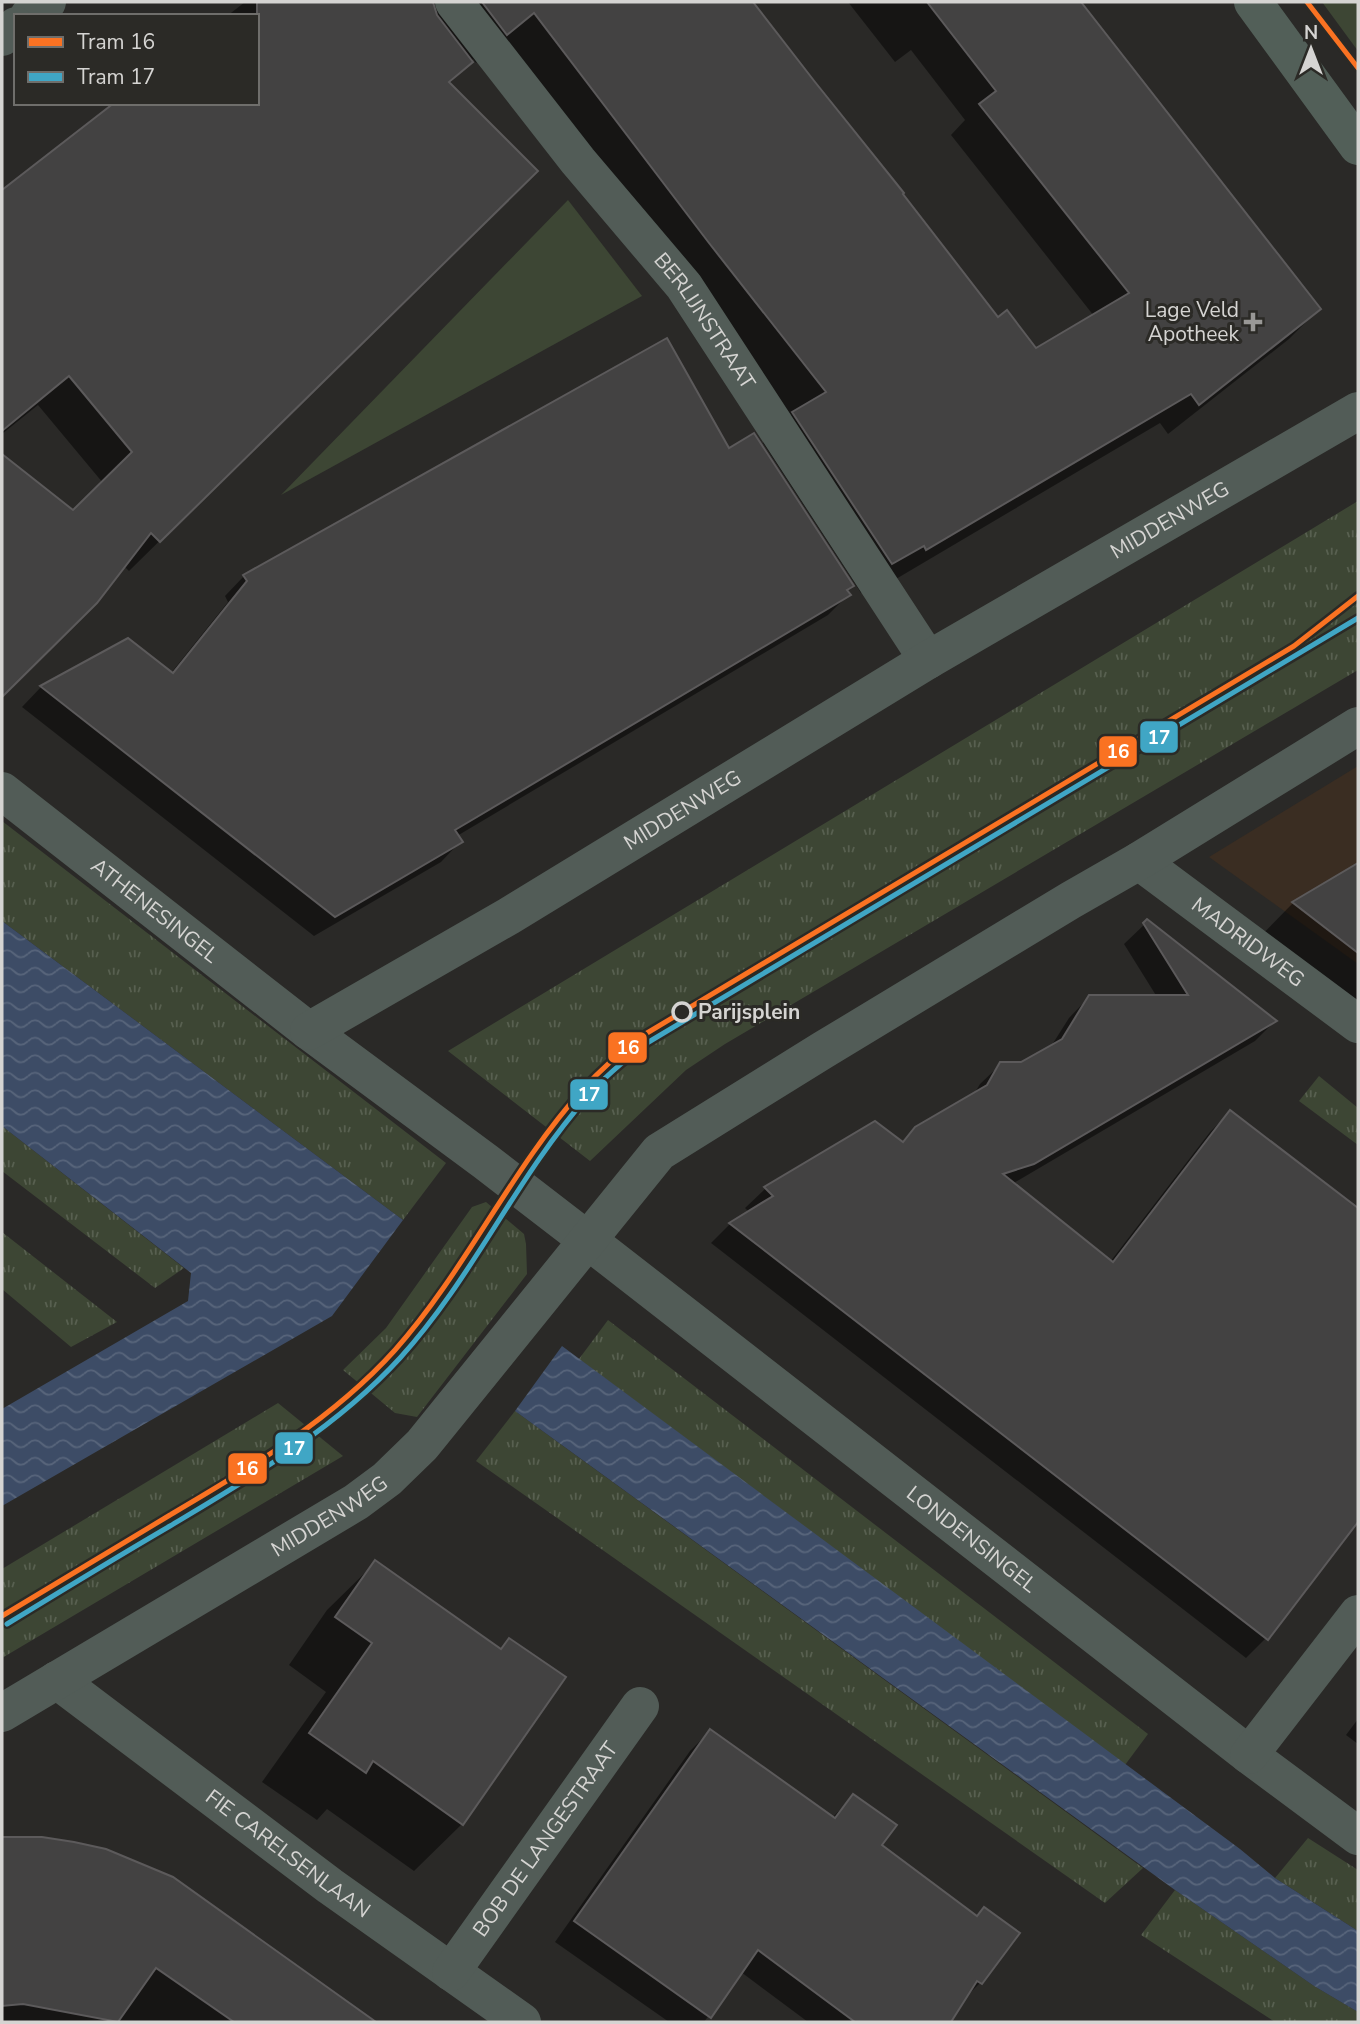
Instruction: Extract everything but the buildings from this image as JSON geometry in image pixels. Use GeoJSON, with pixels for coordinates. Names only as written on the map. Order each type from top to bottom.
{"type":"FeatureCollection","features":[{"type":"Feature","properties":{"kind":"street"},"geometry":{"type":"LineString","coordinates":[[32,14],[47,2]]}},
{"type":"Feature","properties":{"kind":"street","name":"BERLIJNSTRAAT"},"geometry":{"type":"LineString","coordinates":[[454,2],[568,149],[684,286],[928,660]]}},
{"type":"Feature","properties":{"kind":"street"},"geometry":{"type":"LineString","coordinates":[[1253,2],[1358,146]]}},
{"type":"Feature","properties":{"kind":"street","name":"MIDDENWEG"},"geometry":{"type":"LineString","coordinates":[[309,1031],[509,916],[928,660],[1358,411]]}},
{"type":"Feature","properties":{"kind":"street","name":"MIDDENWEG"},"geometry":{"type":"LineString","coordinates":[[2,1713],[356,1502],[387,1479],[422,1445],[659,1152],[1358,726]]}},
{"type":"Feature","properties":{"kind":"street","name":"ATHENESINGEL"},"geometry":{"type":"LineString","coordinates":[[2,791],[309,1031]]}},
{"type":"Feature","properties":{"kind":"street","name":"MADRIDWEG"},"geometry":{"type":"LineString","coordinates":[[1139,861],[1358,1024]]}},
{"type":"Feature","properties":{"kind":"street"},"geometry":{"type":"LineString","coordinates":[[309,1031],[588,1241]]}},
{"type":"Feature","properties":{"kind":"street","name":"LONDENSINGEL"},"geometry":{"type":"LineString","coordinates":[[588,1241],[1249,1755],[1358,1836]]}},
{"type":"Feature","properties":{"kind":"street"},"geometry":{"type":"LineString","coordinates":[[1249,1755],[1358,1614]]}},
{"type":"Feature","properties":{"kind":"street","name":"FIE CARELSENLAAN"},"geometry":{"type":"LineString","coordinates":[[57,1680],[330,1886],[522,2022]]}},
{"type":"Feature","properties":{"kind":"street","name":"BOB DE LANGESTRAAT"},"geometry":{"type":"LineString","coordinates":[[451,1972],[640,1706]]}},
{"type":"Feature","properties":{"kind":"shaded area"},"geometry":{"type":"Polygon","coordinates":[[[1358,766],[1358,964],[1209,857],[1358,766]]]}},
{"type":"Feature","properties":{"kind":"green space"},"geometry":{"type":"Polygon","coordinates":[[[1322,2],[1358,2],[1358,51],[1322,2]]]}},
{"type":"Feature","properties":{"kind":"green space"},"geometry":{"type":"Polygon","coordinates":[[[568,200],[642,296],[281,495],[568,200]]]}},
{"type":"Feature","properties":{"kind":"green space"},"geometry":{"type":"Polygon","coordinates":[[[1358,501],[1358,670],[725,1044],[686,1070],[590,1161],[448,1051],[1358,501]]]}},
{"type":"Feature","properties":{"kind":"green space"},"geometry":{"type":"Polygon","coordinates":[[[2,821],[446,1163],[403,1220],[2,921],[2,821]]]}},
{"type":"Feature","properties":{"kind":"green space"},"geometry":{"type":"Polygon","coordinates":[[[1319,1076],[1358,1108],[1358,1145],[1299,1101],[1319,1076]]]}},
{"type":"Feature","properties":{"kind":"green space"},"geometry":{"type":"Polygon","coordinates":[[[2,1126],[184,1268],[155,1288],[2,1171],[2,1126]]]}},
{"type":"Feature","properties":{"kind":"green space"},"geometry":{"type":"Polygon","coordinates":[[[486,1202],[524,1234],[527,1274],[417,1417],[395,1413],[343,1370],[386,1328],[472,1207],[486,1202]]]}},
{"type":"Feature","properties":{"kind":"green space"},"geometry":{"type":"Polygon","coordinates":[[[2,1232],[117,1322],[71,1347],[2,1289],[2,1232]]]}},
{"type":"Feature","properties":{"kind":"green space"},"geometry":{"type":"Polygon","coordinates":[[[608,1320],[1148,1734],[1125,1765],[579,1359],[608,1320]]]}},
{"type":"Feature","properties":{"kind":"green space"},"geometry":{"type":"Polygon","coordinates":[[[278,1403],[343,1456],[2,1658],[2,1569],[278,1403]]]}},
{"type":"Feature","properties":{"kind":"green space"},"geometry":{"type":"Polygon","coordinates":[[[515,1411],[1143,1868],[1105,1903],[476,1461],[515,1411]]]}},
{"type":"Feature","properties":{"kind":"green space"},"geometry":{"type":"Polygon","coordinates":[[[1308,1838],[1358,1870],[1358,1931],[1275,1878],[1308,1838]]]}},
{"type":"Feature","properties":{"kind":"green space"},"geometry":{"type":"Polygon","coordinates":[[[1175,1890],[1314,1986],[1358,2012],[1358,2022],[1275,2022],[1141,1935],[1175,1890]]]}},
{"type":"Feature","properties":{"kind":"water"},"geometry":{"type":"Polygon","coordinates":[[[2,921],[403,1220],[332,1316],[2,1506],[2,1409],[188,1301],[191,1273],[2,1126],[2,921]]]}},
{"type":"Feature","properties":{"kind":"water"},"geometry":{"type":"Polygon","coordinates":[[[562,1346],[1240,1849],[1275,1878],[1358,1931],[1358,2012],[1314,1986],[1175,1890],[515,1411],[562,1346]]]}},
{"type":"Feature","properties":{"kind":"tram line","name":"16"},"geometry":{"type":"LineString","coordinates":[[1307,2],[1358,68]]}},
{"type":"Feature","properties":{"kind":"tram line","name":"16"},"geometry":{"type":"LineString","coordinates":[[2,1616],[260,1461],[345,1399],[395,1350],[421,1319],[557,1120],[597,1075],[642,1036],[1294,646],[1358,596]]}},
{"type":"Feature","properties":{"kind":"tram line","name":"17"},"geometry":{"type":"LineString","coordinates":[[7,1624],[262,1470],[320,1429],[375,1384],[400,1358],[450,1295],[562,1127],[601,1082],[647,1043],[1358,618]]}},
{"type":"Feature","properties":{"kind":"place","name":"Lage Veld Apotheek"},"geometry":{"type":"Point","coordinates":[1253,322]}},
{"type":"Feature","properties":{"kind":"place","name":"Parijsplein"},"geometry":{"type":"Point","coordinates":[682,1012]}}]}
